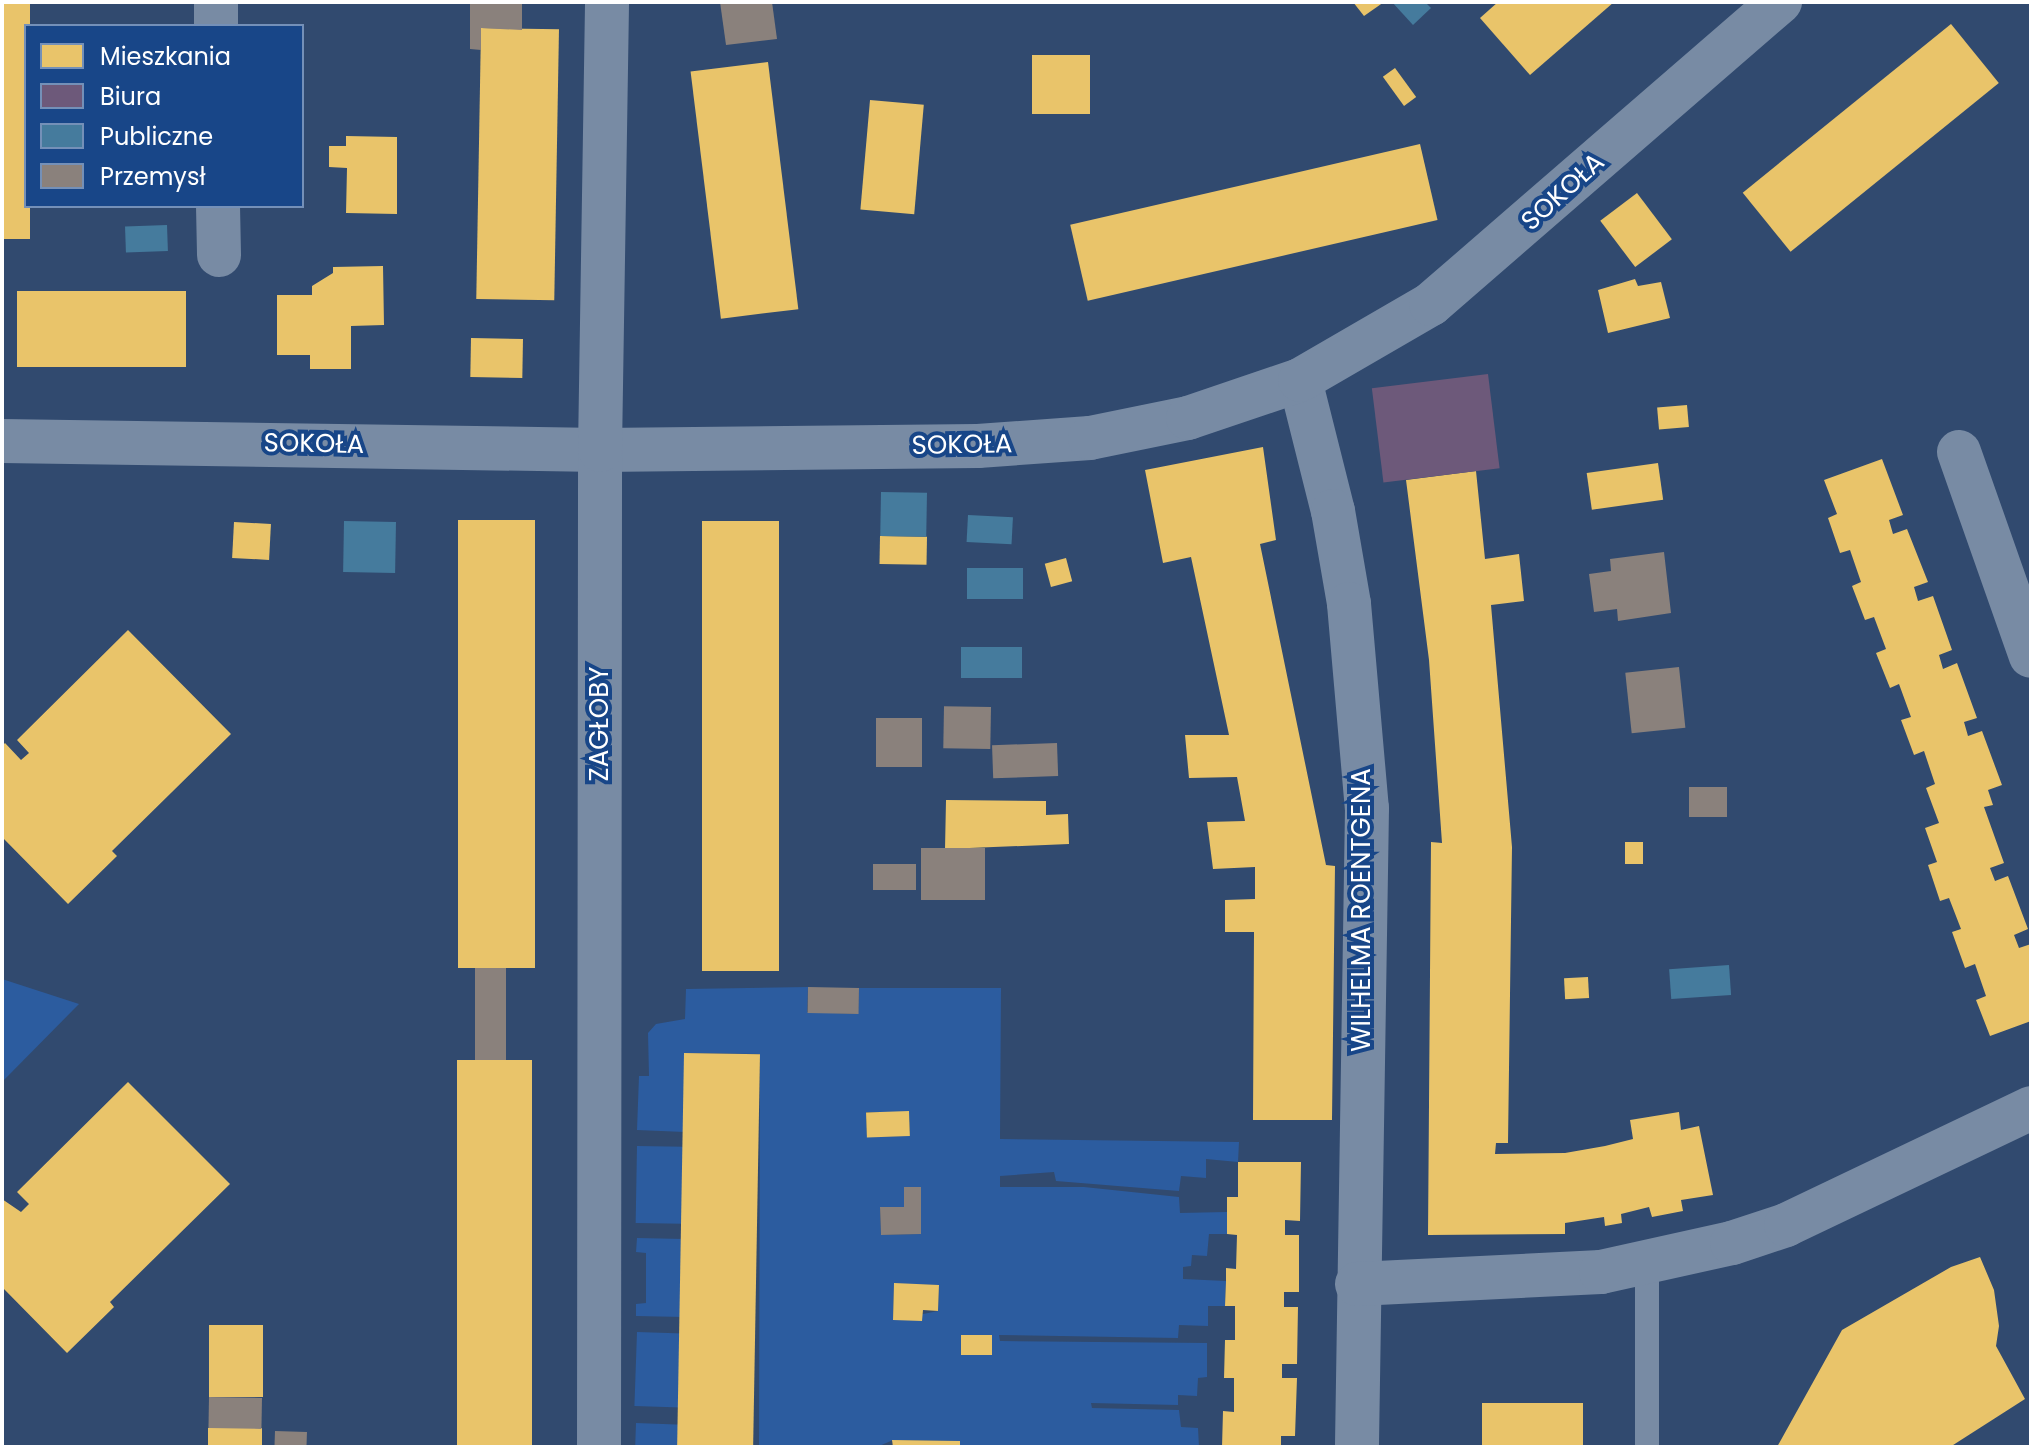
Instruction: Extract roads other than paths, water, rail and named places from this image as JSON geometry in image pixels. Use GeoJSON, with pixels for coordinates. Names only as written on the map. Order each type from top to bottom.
{"type":"FeatureCollection","features":[{"type":"Feature","properties":{"kind":"street"},"geometry":{"type":"LineString","coordinates":[[216,2],[216,24]]}},
{"type":"Feature","properties":{"kind":"street","name":"ZAGŁOBY"},"geometry":{"type":"LineString","coordinates":[[599,1447],[600,450],[607,2]]}},
{"type":"Feature","properties":{"kind":"street","name":"SOKOŁA"},"geometry":{"type":"LineString","coordinates":[[2,441],[600,450],[1053,442],[1188,418],[1300,380],[1390,332],[1477,269],[1780,2]]}},
{"type":"Feature","properties":{"kind":"street"},"geometry":{"type":"LineString","coordinates":[[218,208],[219,255]]}},
{"type":"Feature","properties":{"kind":"street","name":"WILHELMA ROENTGENA"},"geometry":{"type":"LineString","coordinates":[[1300,380],[1333,511],[1346,589],[1367,808],[1357,1284],[1357,1447]]}},
{"type":"Feature","properties":{"kind":"street"},"geometry":{"type":"LineString","coordinates":[[1959,452],[2031,656]]}},
{"type":"Feature","properties":{"kind":"street"},"geometry":{"type":"LineString","coordinates":[[1357,1284],[1539,1277],[1647,1266],[1786,1225],[2031,1108]]}},
{"type":"Feature","properties":{"kind":"lane"},"geometry":{"type":"LineString","coordinates":[[1647,1266],[1647,1447]]}}]}
